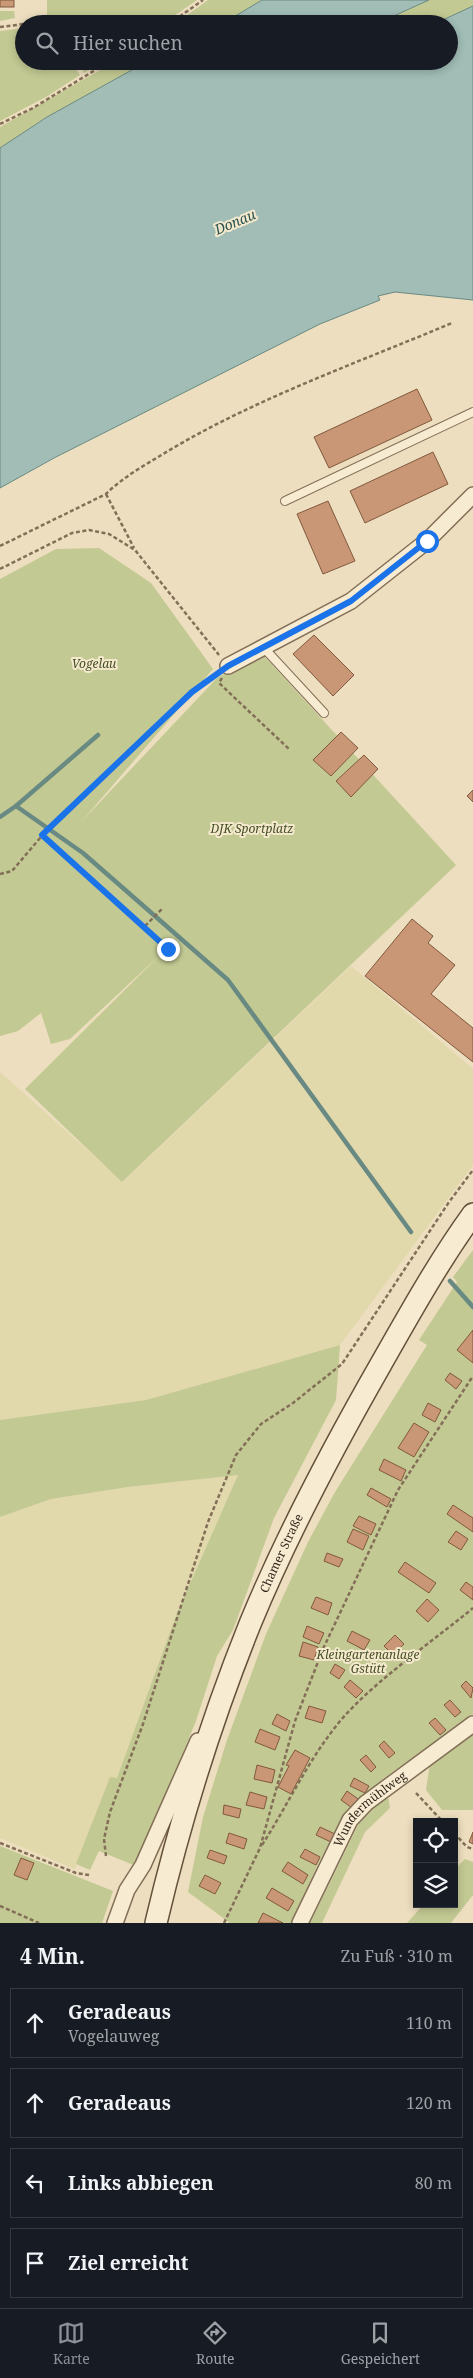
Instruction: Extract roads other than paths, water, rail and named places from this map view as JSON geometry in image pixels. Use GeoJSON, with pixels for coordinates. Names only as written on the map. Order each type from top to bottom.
{"type":"FeatureCollection","features":[{"type":"Feature","properties":{"kind":"main road","name":"Chamer Straße"},"geometry":{"type":"LineString","coordinates":[[156,1923],[172,1854],[190,1794],[217,1712],[250,1623],[333,1448],[399,1332],[473,1214]]}},
{"type":"Feature","properties":{"kind":"street"},"geometry":{"type":"LineString","coordinates":[[228,666],[351,601],[427,541],[473,495]]}},
{"type":"Feature","properties":{"kind":"street"},"geometry":{"type":"LineString","coordinates":[[115,1923],[127,1890],[143,1865],[208,1719],[233,1651],[250,1623]]}},
{"type":"Feature","properties":{"kind":"street","name":"Wundermühlweg"},"geometry":{"type":"LineString","coordinates":[[300,1923],[350,1820],[366,1803],[473,1724]]}},
{"type":"Feature","properties":{"kind":"lane"},"geometry":{"type":"LineString","coordinates":[[285,501],[473,412]]}},
{"type":"Feature","properties":{"kind":"lane"},"geometry":{"type":"LineString","coordinates":[[264,648],[324,713]]}},
{"type":"Feature","properties":{"kind":"water"},"geometry":{"type":"Polygon","coordinates":[[[262,0],[429,0],[396,15],[237,15],[262,0]]]}},
{"type":"Feature","properties":{"kind":"water","name":"Donau"},"geometry":{"type":"Polygon","coordinates":[[[473,6],[473,300],[395,292],[378,296],[380,300],[320,324],[54,458],[0,488],[0,148],[47,117],[132,70],[458,70],[458,15],[454,15],[473,6]]]}},
{"type":"Feature","properties":{"kind":"waterway"},"geometry":{"type":"LineString","coordinates":[[0,817],[16,806],[98,735]]}},
{"type":"Feature","properties":{"kind":"waterway"},"geometry":{"type":"LineString","coordinates":[[16,806],[83,853],[228,980],[411,1232]]}},
{"type":"Feature","properties":{"kind":"waterway"},"geometry":{"type":"LineString","coordinates":[[450,1281],[473,1307]]}},
{"type":"Feature","properties":{"kind":"park label","name":"Vogelau"},"geometry":{"type":"Point","coordinates":[94,664]}},
{"type":"Feature","properties":{"kind":"park label","name":"DJK Sportplatz"},"geometry":{"type":"Point","coordinates":[252,829]}},
{"type":"Feature","properties":{"kind":"park label","name":"Kleingartenanlage Gstütt"},"geometry":{"type":"Point","coordinates":[368,1662]}}]}
